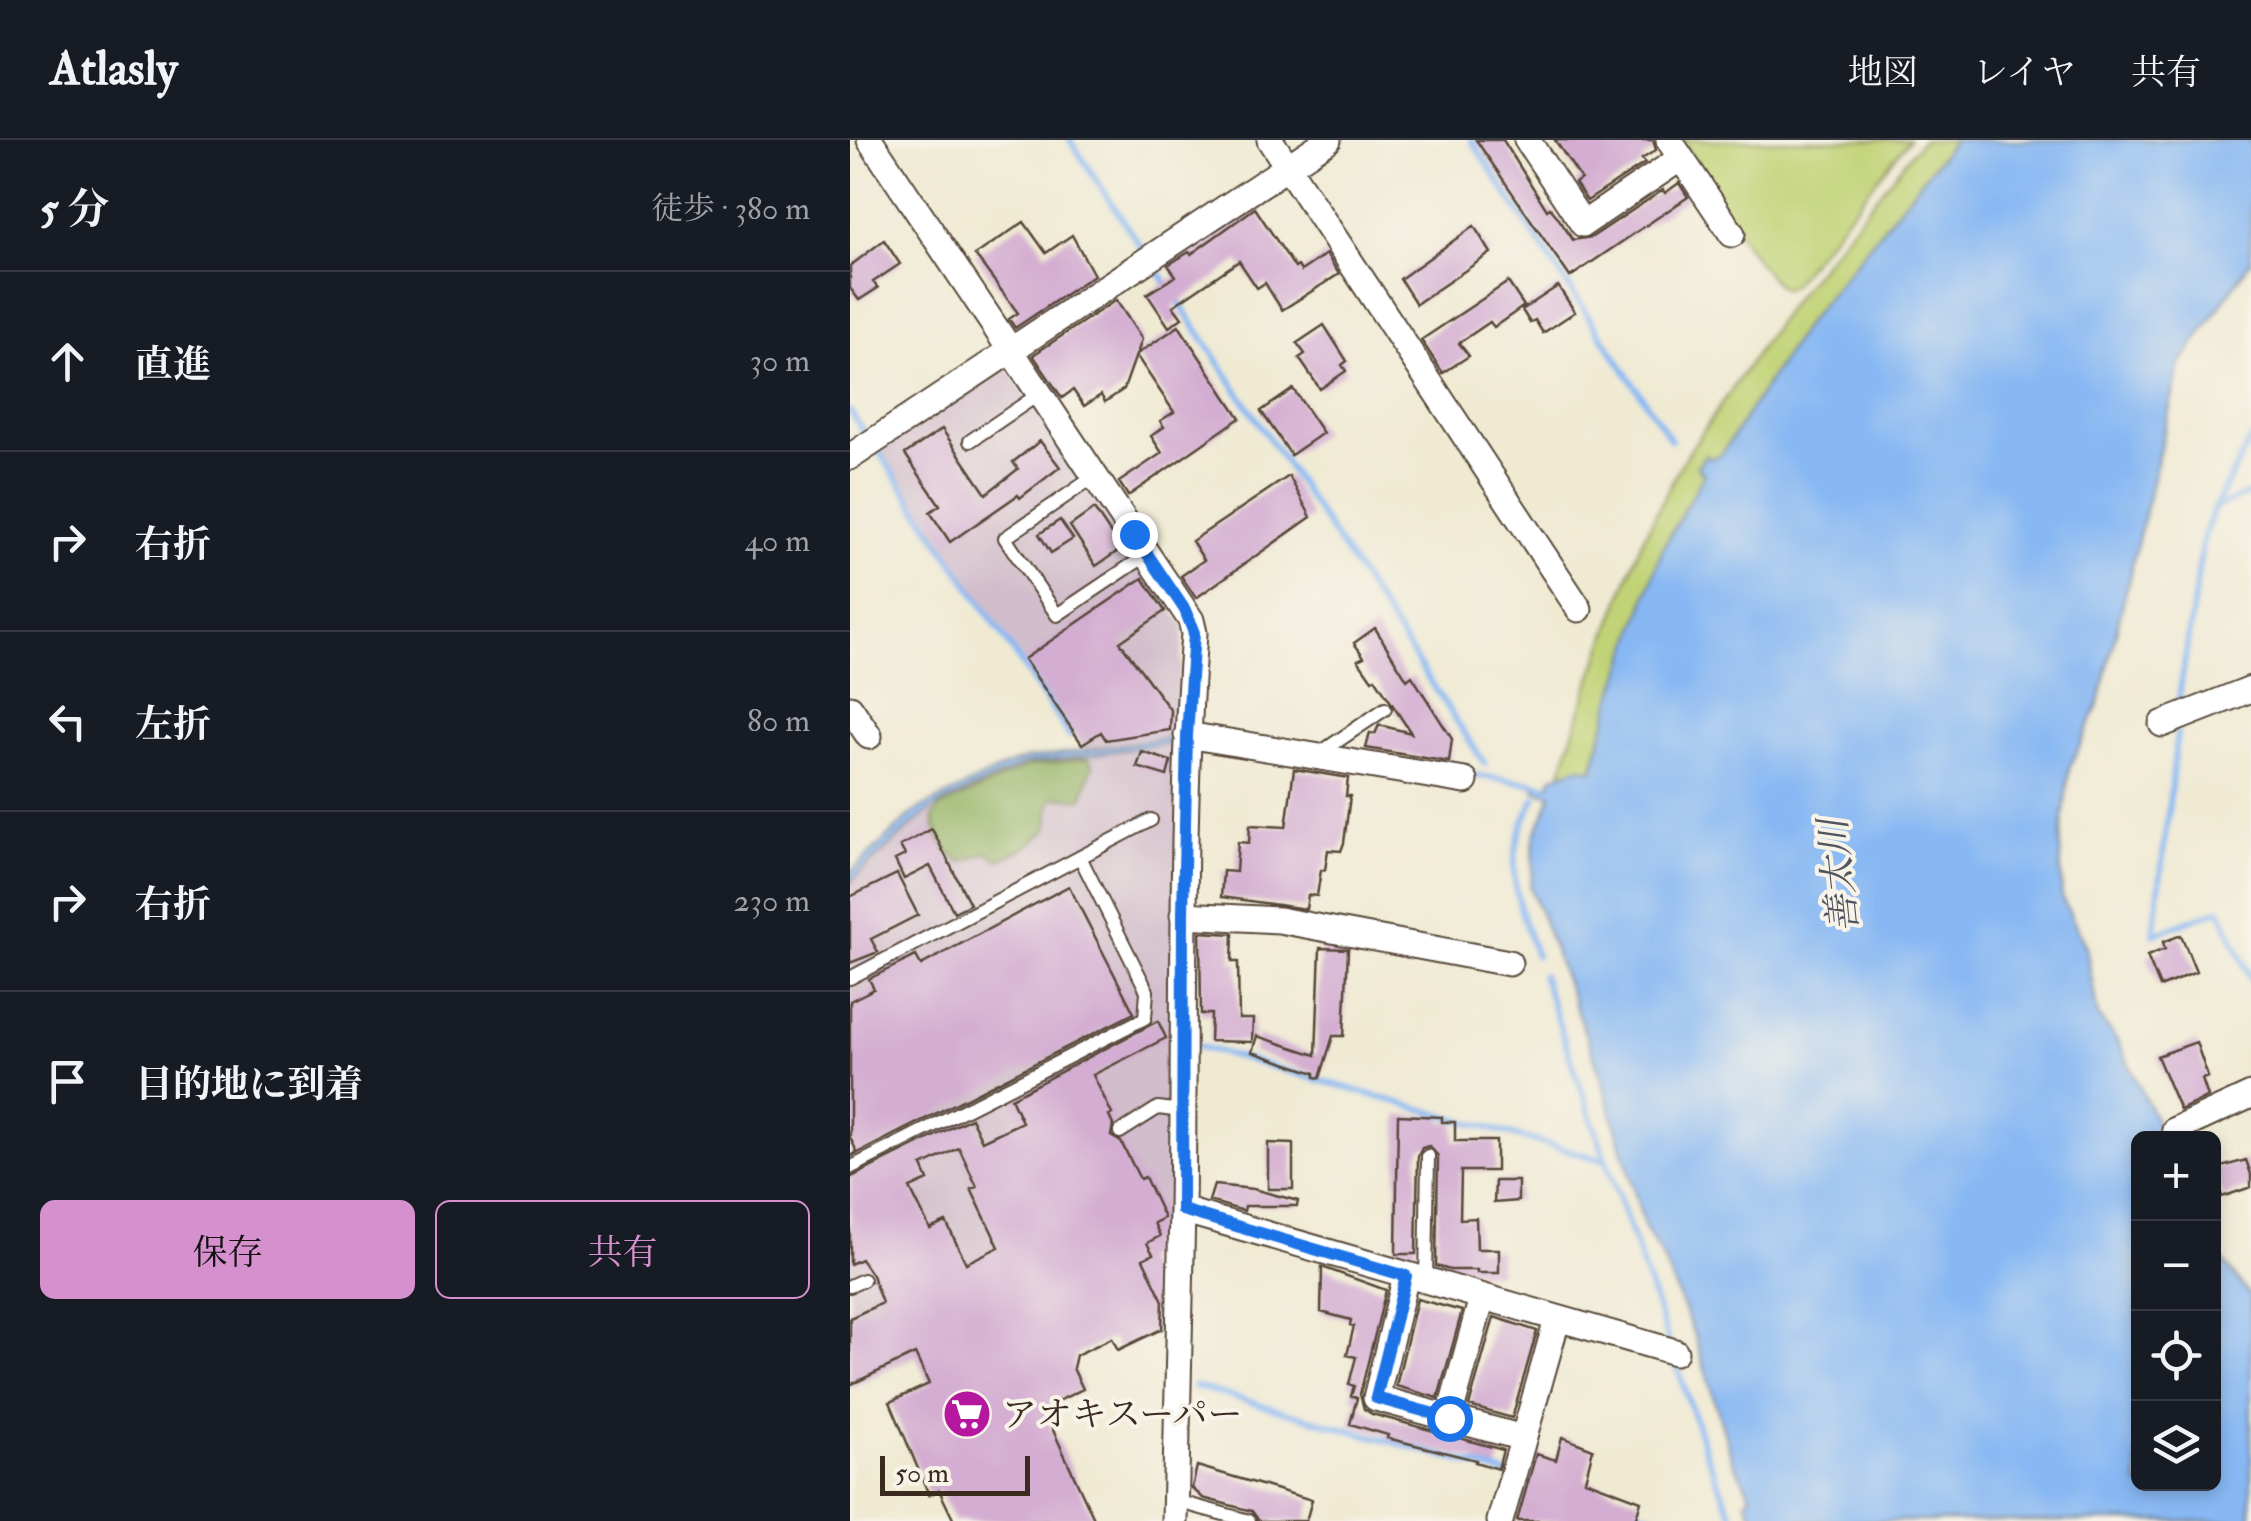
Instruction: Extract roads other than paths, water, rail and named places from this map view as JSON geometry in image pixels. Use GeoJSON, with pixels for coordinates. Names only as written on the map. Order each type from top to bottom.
{"type":"FeatureCollection","features":[{"type":"Feature","properties":{"kind":"street"},"geometry":{"type":"LineString","coordinates":[[870,140],[1148,554],[1191,620],[1194,633],[1183,914],[1175,1511]]}},
{"type":"Feature","properties":{"kind":"street"},"geometry":{"type":"LineString","coordinates":[[1270,140],[1579,609]]}},
{"type":"Feature","properties":{"kind":"street"},"geometry":{"type":"LineString","coordinates":[[850,457],[1328,140]]}},
{"type":"Feature","properties":{"kind":"street"},"geometry":{"type":"LineString","coordinates":[[1527,140],[1584,224],[1675,149],[1732,234]]}},
{"type":"Feature","properties":{"kind":"street"},"geometry":{"type":"LineString","coordinates":[[2162,724],[2251,689]]}},
{"type":"Feature","properties":{"kind":"street"},"geometry":{"type":"LineString","coordinates":[[850,708],[868,736]]}},
{"type":"Feature","properties":{"kind":"street"},"geometry":{"type":"LineString","coordinates":[[1187,736],[1465,781]]}},
{"type":"Feature","properties":{"kind":"street"},"geometry":{"type":"LineString","coordinates":[[1183,914],[1279,920],[1508,963]]}},
{"type":"Feature","properties":{"kind":"street"},"geometry":{"type":"LineString","coordinates":[[2174,1130],[2251,1096]]}},
{"type":"Feature","properties":{"kind":"street"},"geometry":{"type":"LineString","coordinates":[[1182,1210],[1675,1352]]}},
{"type":"Feature","properties":{"kind":"street"},"geometry":{"type":"LineString","coordinates":[[1416,1279],[1376,1398],[1524,1438]]}},
{"type":"Feature","properties":{"kind":"street"},"geometry":{"type":"LineString","coordinates":[[1449,1418],[1482,1298]]}},
{"type":"Feature","properties":{"kind":"street"},"geometry":{"type":"LineString","coordinates":[[1500,1521],[1557,1320]]}},
{"type":"Feature","properties":{"kind":"lane"},"geometry":{"type":"LineString","coordinates":[[970,441],[1039,394]]}},
{"type":"Feature","properties":{"kind":"lane"},"geometry":{"type":"LineString","coordinates":[[1095,476],[1005,538],[1057,616],[1148,554]]}},
{"type":"Feature","properties":{"kind":"lane"},"geometry":{"type":"LineString","coordinates":[[1315,756],[1384,709]]}},
{"type":"Feature","properties":{"kind":"lane"},"geometry":{"type":"LineString","coordinates":[[850,978],[1151,820]]}},
{"type":"Feature","properties":{"kind":"lane"},"geometry":{"type":"LineString","coordinates":[[850,1168],[1145,1018],[1147,991],[1080,858]]}},
{"type":"Feature","properties":{"kind":"lane"},"geometry":{"type":"LineString","coordinates":[[1120,1132],[1158,1108],[1182,1111]]}},
{"type":"Feature","properties":{"kind":"lane"},"geometry":{"type":"LineString","coordinates":[[1416,1279],[1428,1156]]}},
{"type":"Feature","properties":{"kind":"lane"},"geometry":{"type":"LineString","coordinates":[[1175,1511],[1249,1521]]}},
{"type":"Feature","properties":{"kind":"water","name":"善太川"},"geometry":{"type":"Polygon","coordinates":[[[1954,140],[2251,140],[2251,261],[2180,365],[2099,703],[2069,769],[2060,846],[2062,898],[2086,947],[2098,1016],[2119,1043],[2161,1131],[2131,1131],[2131,1491],[2221,1491],[2221,1258],[2251,1297],[2251,1521],[1756,1521],[1746,1500],[1751,1495],[1733,1461],[1695,1337],[1662,1256],[1645,1228],[1600,1073],[1530,886],[1535,835],[1551,795],[1535,790],[1537,784],[1549,785],[1553,776],[1580,767],[1593,770],[1612,699],[1662,550],[1704,474],[1697,467],[1705,455],[1721,455],[1805,325],[1954,140]]]}},
{"type":"Feature","properties":{"kind":"water"},"geometry":{"type":"Polygon","coordinates":[[[1173,737],[1173,743],[1024,764],[939,805],[850,882],[850,873],[914,812],[1011,764],[1173,737]]]}},
{"type":"Feature","properties":{"kind":"waterway"},"geometry":{"type":"LineString","coordinates":[[1070,140],[1143,250]]}},
{"type":"Feature","properties":{"kind":"waterway"},"geometry":{"type":"LineString","coordinates":[[1471,140],[1671,440]]}},
{"type":"Feature","properties":{"kind":"waterway"},"geometry":{"type":"LineString","coordinates":[[1157,269],[1485,764]]}},
{"type":"Feature","properties":{"kind":"waterway"},"geometry":{"type":"LineString","coordinates":[[850,411],[865,434]]}},
{"type":"Feature","properties":{"kind":"waterway"},"geometry":{"type":"LineString","coordinates":[[2177,711],[2203,540],[2214,508],[2251,439]]}},
{"type":"Feature","properties":{"kind":"waterway"},"geometry":{"type":"LineString","coordinates":[[879,452],[1070,736]]}},
{"type":"Feature","properties":{"kind":"waterway"},"geometry":{"type":"LineString","coordinates":[[2216,507],[2251,493]]}},
{"type":"Feature","properties":{"kind":"waterway"},"geometry":{"type":"LineString","coordinates":[[2177,733],[2154,934],[2220,909],[2251,980]]}},
{"type":"Feature","properties":{"kind":"waterway"},"geometry":{"type":"LineString","coordinates":[[1472,775],[1545,785]]}},
{"type":"Feature","properties":{"kind":"waterway"},"geometry":{"type":"LineString","coordinates":[[1536,797],[1518,839],[1515,858],[1517,895],[1536,956]]}},
{"type":"Feature","properties":{"kind":"waterway"},"geometry":{"type":"LineString","coordinates":[[1542,975],[1668,1340]]}},
{"type":"Feature","properties":{"kind":"waterway"},"geometry":{"type":"LineString","coordinates":[[1191,1044],[1606,1161]]}},
{"type":"Feature","properties":{"kind":"waterway"},"geometry":{"type":"LineString","coordinates":[[1675,1360],[1707,1456],[1735,1521]]}},
{"type":"Feature","properties":{"kind":"waterway"},"geometry":{"type":"LineString","coordinates":[[1194,1386],[1506,1474]]}},
{"type":"Feature","properties":{"kind":"waterway"},"geometry":{"type":"LineString","coordinates":[[1630,1509],[1671,1521]]}},
{"type":"Feature","properties":{"kind":"place","name":"アオキスーパー"},"geometry":{"type":"Point","coordinates":[967,1414]}}]}
